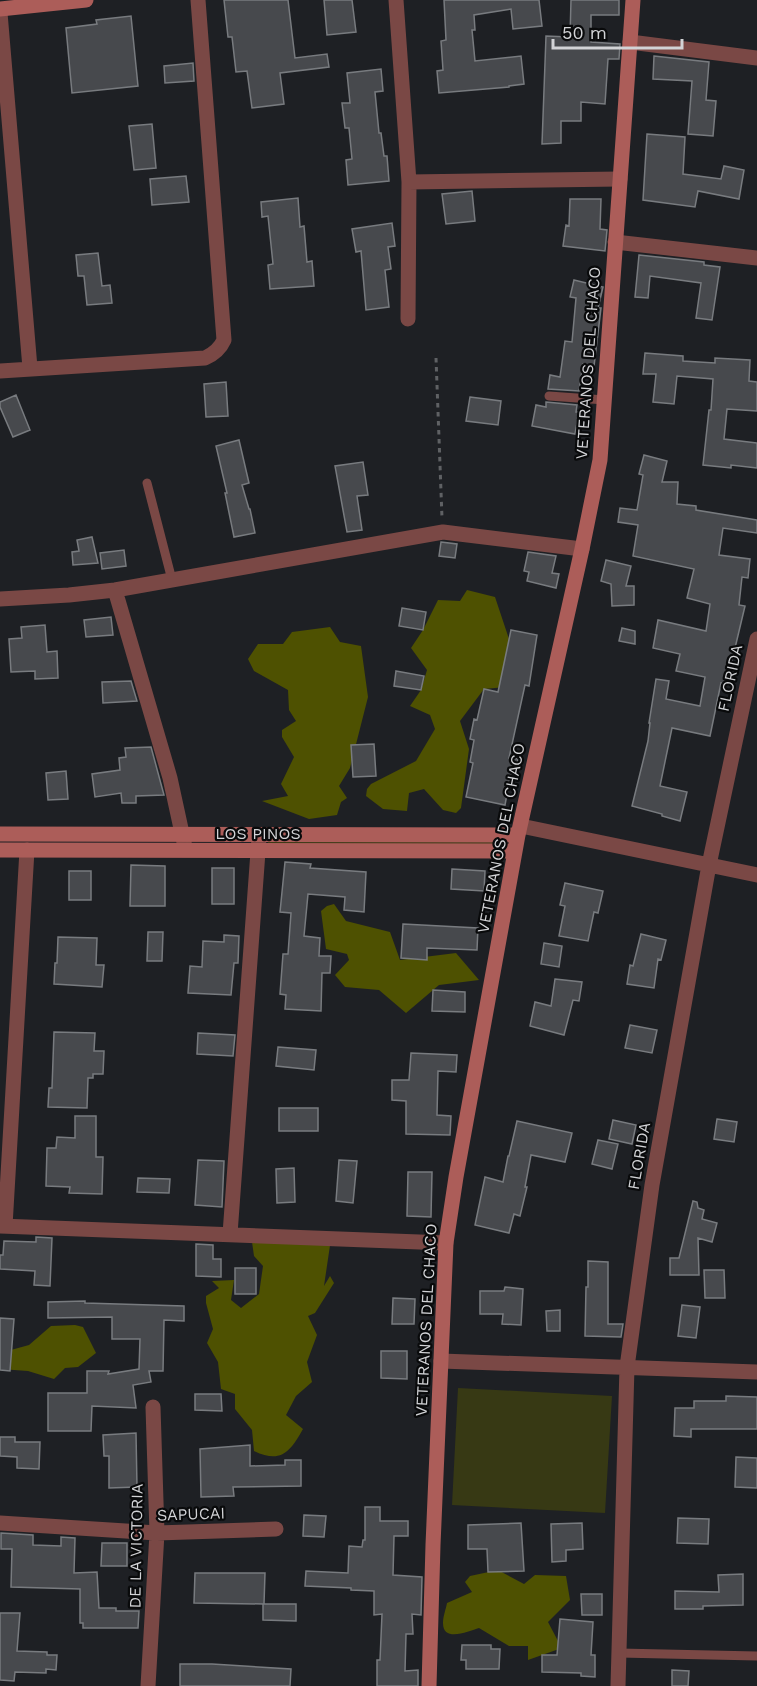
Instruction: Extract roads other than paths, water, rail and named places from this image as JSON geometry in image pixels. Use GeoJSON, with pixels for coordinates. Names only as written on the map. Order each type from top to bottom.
{"type":"FeatureCollection","features":[{"type":"Feature","properties":{"kind":"street"},"geometry":{"type":"LineString","coordinates":[[30,368],[0,11],[86,0]]}},
{"type":"Feature","properties":{"kind":"street"},"geometry":{"type":"LineString","coordinates":[[0,371],[205,358],[222,345],[224,340],[198,0]]}},
{"type":"Feature","properties":{"kind":"street"},"geometry":{"type":"LineString","coordinates":[[396,0],[409,182],[408,319]]}},
{"type":"Feature","properties":{"kind":"street","name":"VETERANOS DEL CHACO"},"geometry":{"type":"LineString","coordinates":[[429,1686],[446,1243],[519,830],[600,460],[633,0]]}},
{"type":"Feature","properties":{"kind":"street"},"geometry":{"type":"LineString","coordinates":[[630,42],[757,58]]}},
{"type":"Feature","properties":{"kind":"street"},"geometry":{"type":"LineString","coordinates":[[409,182],[620,179]]}},
{"type":"Feature","properties":{"kind":"street"},"geometry":{"type":"LineString","coordinates":[[615,242],[757,258]]}},
{"type":"Feature","properties":{"kind":"street"},"geometry":{"type":"LineString","coordinates":[[0,599],[116,590],[443,532],[582,549]]}},
{"type":"Feature","properties":{"kind":"street"},"geometry":{"type":"LineString","coordinates":[[116,590],[170,778],[186,850]]}},
{"type":"Feature","properties":{"kind":"street","name":"FLORIDA"},"geometry":{"type":"LineString","coordinates":[[618,1686],[627,1367],[652,1185],[709,865],[757,639]]}},
{"type":"Feature","properties":{"kind":"street"},"geometry":{"type":"LineString","coordinates":[[0,834],[259,835],[519,830],[757,875]]}},
{"type":"Feature","properties":{"kind":"street"},"geometry":{"type":"LineString","coordinates":[[230,1234],[259,835]]}},
{"type":"Feature","properties":{"kind":"street","name":"LOS PINOS"},"geometry":{"type":"LineString","coordinates":[[0,850],[515,851]]}},
{"type":"Feature","properties":{"kind":"street"},"geometry":{"type":"LineString","coordinates":[[27,850],[2,1226],[446,1243]]}},
{"type":"Feature","properties":{"kind":"street"},"geometry":{"type":"LineString","coordinates":[[441,1361],[757,1372]]}},
{"type":"Feature","properties":{"kind":"street","name":"DE LA VICTORIA"},"geometry":{"type":"LineString","coordinates":[[148,1686],[158,1533],[153,1407]]}},
{"type":"Feature","properties":{"kind":"street","name":"SAPUCAI"},"geometry":{"type":"LineString","coordinates":[[0,1523],[158,1533],[276,1529]]}},
{"type":"Feature","properties":{"kind":"lane"},"geometry":{"type":"LineString","coordinates":[[549,396],[605,400]]}},
{"type":"Feature","properties":{"kind":"lane"},"geometry":{"type":"LineString","coordinates":[[147,483],[172,580]]}},
{"type":"Feature","properties":{"kind":"lane"},"geometry":{"type":"LineString","coordinates":[[619,1653],[757,1656]]}}]}
